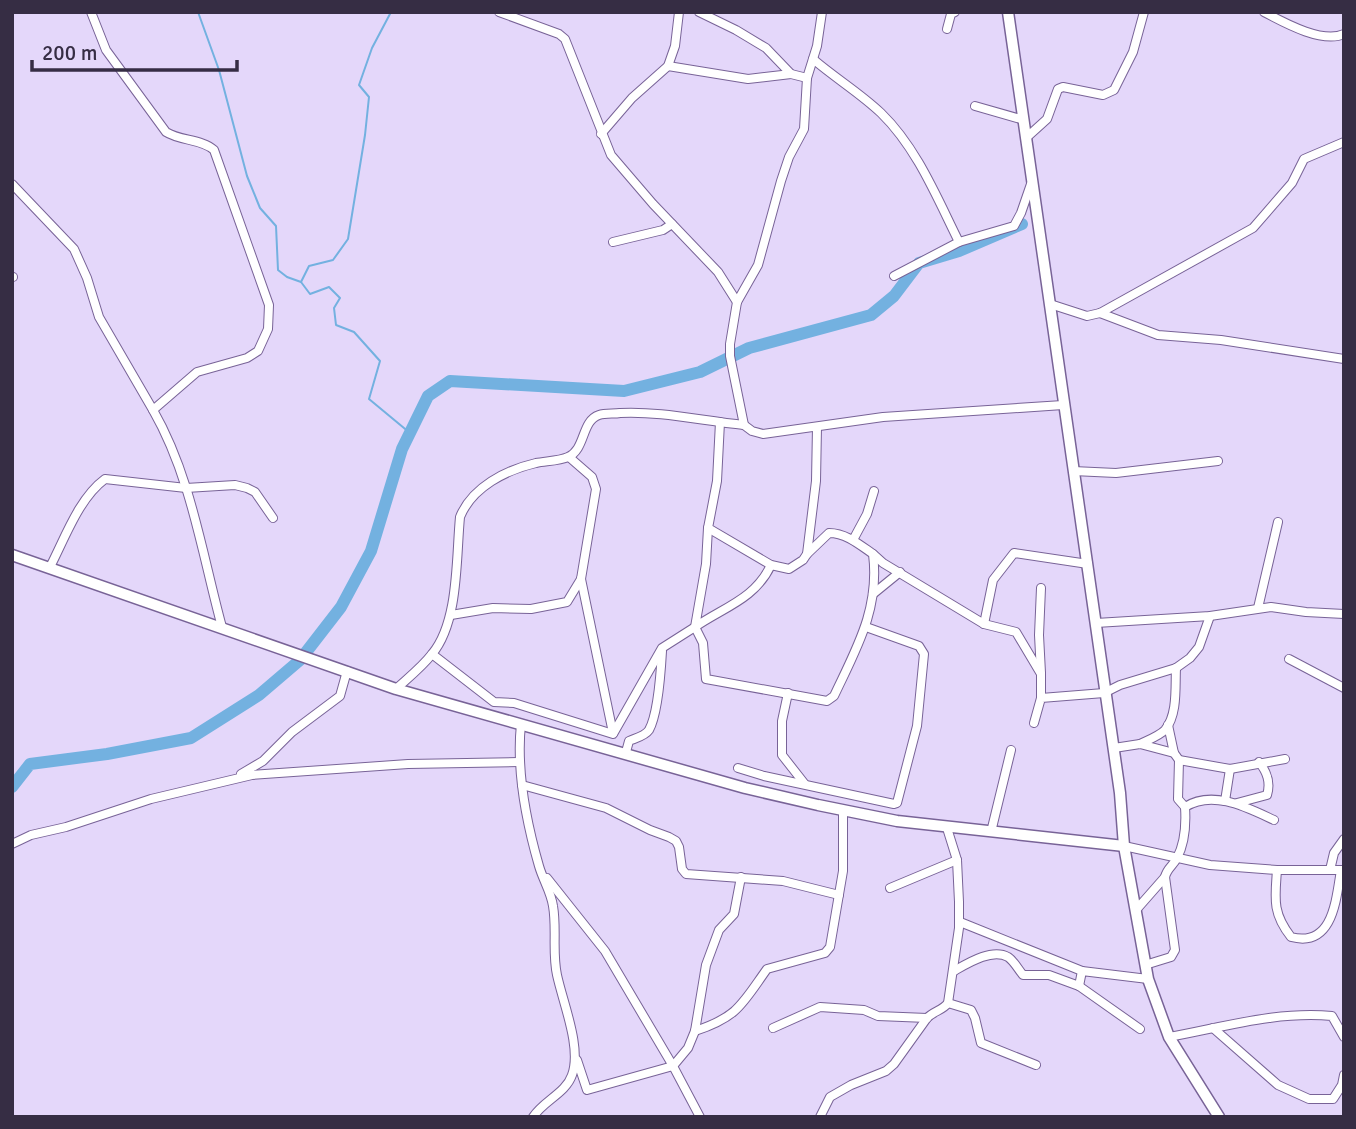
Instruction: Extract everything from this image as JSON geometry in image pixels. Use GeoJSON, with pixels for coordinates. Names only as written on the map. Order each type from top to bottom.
{"type":"FeatureCollection","features":[{"type":"Feature","properties":{"kind":"street"},"geometry":{"type":"LineString","coordinates":[[91,12],[106,50],[166,132],[178,139],[204,144],[214,150],[269,305],[268,329],[258,351],[247,358],[197,372],[153,410]]}},
{"type":"Feature","properties":{"kind":"street"},"geometry":{"type":"LineString","coordinates":[[499,12],[517,16],[565,39],[611,155],[718,272],[737,302]]}},
{"type":"Feature","properties":{"kind":"street"},"geometry":{"type":"LineString","coordinates":[[601,134],[632,98],[668,66],[680,12]]}},
{"type":"Feature","properties":{"kind":"street"},"geometry":{"type":"LineString","coordinates":[[699,12],[766,48],[791,74]]}},
{"type":"Feature","properties":{"kind":"street"},"geometry":{"type":"LineString","coordinates":[[744,425],[730,356],[737,302],[758,265],[780,181],[804,129],[807,78],[822,12]]}},
{"type":"Feature","properties":{"kind":"street"},"geometry":{"type":"LineString","coordinates":[[947,29],[951,14],[955,12]]}},
{"type":"Feature","properties":{"kind":"street"},"geometry":{"type":"LineString","coordinates":[[1008,12],[1088,564],[1104,694],[1114,748],[1124,846],[1145,965],[1169,1037],[1218,1114],[1229,1117]]}},
{"type":"Feature","properties":{"kind":"street"},"geometry":{"type":"LineString","coordinates":[[1026,138],[1047,118],[1058,89],[1063,87],[1103,95],[1114,90],[1133,52],[1144,12]]}},
{"type":"Feature","properties":{"kind":"street"},"geometry":{"type":"LineString","coordinates":[[1264,12],[1308,32],[1339,36],[1344,34]]}},
{"type":"Feature","properties":{"kind":"street"},"geometry":{"type":"LineString","coordinates":[[813,59],[883,114],[929,181],[959,242]]}},
{"type":"Feature","properties":{"kind":"street"},"geometry":{"type":"LineString","coordinates":[[668,66],[748,79],[791,74],[807,78]]}},
{"type":"Feature","properties":{"kind":"street"},"geometry":{"type":"LineString","coordinates":[[975,106],[1024,120]]}},
{"type":"Feature","properties":{"kind":"street"},"geometry":{"type":"LineString","coordinates":[[1050,304],[1091,316],[1100,313],[1254,228],[1292,183],[1304,159],[1344,142]]}},
{"type":"Feature","properties":{"kind":"street"},"geometry":{"type":"LineString","coordinates":[[894,276],[959,242],[1014,226],[1031,184]]}},
{"type":"Feature","properties":{"kind":"street"},"geometry":{"type":"LineString","coordinates":[[13,187],[74,249],[87,278],[99,317],[174,449],[222,627]]}},
{"type":"Feature","properties":{"kind":"street"},"geometry":{"type":"LineString","coordinates":[[613,242],[663,230],[672,223]]}},
{"type":"Feature","properties":{"kind":"street"},"geometry":{"type":"LineString","coordinates":[[1100,313],[1158,335],[1221,340],[1344,359]]}},
{"type":"Feature","properties":{"kind":"street"},"geometry":{"type":"LineString","coordinates":[[396,689],[432,654],[442,639],[451,615],[460,517],[465,504],[503,475],[523,467],[569,457],[583,440],[590,421],[600,415],[652,413],[744,425],[763,434],[896,416],[1063,405]]}},
{"type":"Feature","properties":{"kind":"street"},"geometry":{"type":"LineString","coordinates":[[720,422],[717,481],[695,627],[703,643],[706,679],[827,701],[832,699],[866,627],[873,594],[873,554]]}},
{"type":"Feature","properties":{"kind":"street"},"geometry":{"type":"LineString","coordinates":[[807,554],[816,481],[817,427]]}},
{"type":"Feature","properties":{"kind":"street"},"geometry":{"type":"LineString","coordinates":[[569,457],[592,477],[596,489],[581,579],[613,734]]}},
{"type":"Feature","properties":{"kind":"street"},"geometry":{"type":"LineString","coordinates":[[1073,471],[1116,473],[1218,461]]}},
{"type":"Feature","properties":{"kind":"street"},"geometry":{"type":"LineString","coordinates":[[50,567],[93,490],[105,479],[186,488],[235,485],[255,492],[273,518]]}},
{"type":"Feature","properties":{"kind":"street"},"geometry":{"type":"LineString","coordinates":[[853,540],[867,514],[874,491]]}},
{"type":"Feature","properties":{"kind":"street"},"geometry":{"type":"LineString","coordinates":[[1258,608],[1278,522]]}},
{"type":"Feature","properties":{"kind":"street"},"geometry":{"type":"LineString","coordinates":[[708,528],[771,565],[789,569],[803,561],[829,533],[853,540],[984,624],[1016,632],[1041,674]]}},
{"type":"Feature","properties":{"kind":"street"},"geometry":{"type":"LineString","coordinates":[[984,624],[993,580],[1014,553],[1088,564]]}},
{"type":"Feature","properties":{"kind":"street"},"geometry":{"type":"LineString","coordinates":[[12,555],[396,689],[626,752],[745,788],[840,810],[947,828],[1124,846],[1210,865],[1278,870],[1343,870],[1332,915],[1314,937],[1306,940],[1291,937],[1277,915],[1275,898],[1278,870]]}},
{"type":"Feature","properties":{"kind":"street"},"geometry":{"type":"LineString","coordinates":[[613,734],[662,648],[750,593],[763,581],[771,565]]}},
{"type":"Feature","properties":{"kind":"street"},"geometry":{"type":"LineString","coordinates":[[873,594],[900,572]]}},
{"type":"Feature","properties":{"kind":"street"},"geometry":{"type":"LineString","coordinates":[[451,615],[493,608],[531,609],[563,604],[581,579]]}},
{"type":"Feature","properties":{"kind":"street"},"geometry":{"type":"LineString","coordinates":[[1034,723],[1041,698],[1041,588]]}},
{"type":"Feature","properties":{"kind":"street"},"geometry":{"type":"LineString","coordinates":[[1096,623],[1210,616],[1271,607],[1344,614]]}},
{"type":"Feature","properties":{"kind":"street"},"geometry":{"type":"LineString","coordinates":[[1041,698],[1104,694],[1120,685],[1175,668],[1190,658],[1199,647],[1210,616]]}},
{"type":"Feature","properties":{"kind":"street"},"geometry":{"type":"LineString","coordinates":[[738,768],[841,793],[897,803],[917,726],[923,650],[919,646],[866,627]]}},
{"type":"Feature","properties":{"kind":"street"},"geometry":{"type":"LineString","coordinates":[[626,752],[629,741],[645,734],[651,726],[662,648]]}},
{"type":"Feature","properties":{"kind":"street"},"geometry":{"type":"LineString","coordinates":[[432,654],[494,702],[514,703],[613,734]]}},
{"type":"Feature","properties":{"kind":"street"},"geometry":{"type":"LineString","coordinates":[[1289,659],[1344,688]]}},
{"type":"Feature","properties":{"kind":"street"},"geometry":{"type":"LineString","coordinates":[[1114,748],[1140,744],[1164,732],[1175,704],[1175,668]]}},
{"type":"Feature","properties":{"kind":"street"},"geometry":{"type":"LineString","coordinates":[[222,783],[255,767],[292,732],[340,696],[347,671]]}},
{"type":"Feature","properties":{"kind":"street"},"geometry":{"type":"LineString","coordinates":[[788,693],[782,721],[782,755],[806,785]]}},
{"type":"Feature","properties":{"kind":"street"},"geometry":{"type":"LineString","coordinates":[[521,724],[519,762],[522,785],[539,868],[553,905],[555,964],[587,1090],[673,1066],[688,1048],[695,1031],[706,965],[719,930],[734,914],[741,877]]}},
{"type":"Feature","properties":{"kind":"street"},"geometry":{"type":"LineString","coordinates":[[1145,965],[1171,957],[1175,950],[1165,877],[1166,871],[1177,858],[1186,823],[1185,807],[1178,799],[1177,757],[1168,724]]}},
{"type":"Feature","properties":{"kind":"street"},"geometry":{"type":"LineString","coordinates":[[1140,744],[1177,757],[1230,769],[1285,759]]}},
{"type":"Feature","properties":{"kind":"street"},"geometry":{"type":"LineString","coordinates":[[991,832],[1011,750]]}},
{"type":"Feature","properties":{"kind":"street"},"geometry":{"type":"LineString","coordinates":[[12,844],[31,835],[66,827],[127,806],[252,775],[416,764],[519,762]]}},
{"type":"Feature","properties":{"kind":"street"},"geometry":{"type":"LineString","coordinates":[[1237,803],[1264,798],[1267,795],[1269,786],[1266,771],[1259,762]]}},
{"type":"Feature","properties":{"kind":"street"},"geometry":{"type":"LineString","coordinates":[[1225,801],[1230,769]]}},
{"type":"Feature","properties":{"kind":"street"},"geometry":{"type":"LineString","coordinates":[[522,785],[606,808],[669,837],[676,841],[679,847],[685,874],[797,883],[839,895]]}},
{"type":"Feature","properties":{"kind":"street"},"geometry":{"type":"LineString","coordinates":[[695,1031],[731,1016],[749,997],[767,969],[825,953],[833,938],[844,871],[841,793]]}},
{"type":"Feature","properties":{"kind":"street"},"geometry":{"type":"LineString","coordinates":[[1185,807],[1199,801],[1225,801],[1237,803],[1274,820]]}},
{"type":"Feature","properties":{"kind":"street"},"geometry":{"type":"LineString","coordinates":[[820,1117],[830,1097],[886,1071],[894,1064],[927,1018],[948,1003],[960,922],[957,860],[947,828]]}},
{"type":"Feature","properties":{"kind":"street"},"geometry":{"type":"LineString","coordinates":[[1330,870],[1334,853],[1344,839]]}},
{"type":"Feature","properties":{"kind":"street"},"geometry":{"type":"LineString","coordinates":[[890,888],[957,860]]}},
{"type":"Feature","properties":{"kind":"street"},"geometry":{"type":"LineString","coordinates":[[539,868],[605,951],[700,1117]]}},
{"type":"Feature","properties":{"kind":"street"},"geometry":{"type":"LineString","coordinates":[[1136,910],[1165,877]]}},
{"type":"Feature","properties":{"kind":"street"},"geometry":{"type":"LineString","coordinates":[[960,922],[1083,971],[1148,979]]}},
{"type":"Feature","properties":{"kind":"street"},"geometry":{"type":"LineString","coordinates":[[954,971],[973,960],[1002,954],[1011,959],[1023,975],[1049,975],[1079,986],[1140,1029]]}},
{"type":"Feature","properties":{"kind":"street"},"geometry":{"type":"LineString","coordinates":[[1079,986],[1083,971]]}},
{"type":"Feature","properties":{"kind":"street"},"geometry":{"type":"LineString","coordinates":[[948,1003],[971,1010],[981,1042],[1036,1065]]}},
{"type":"Feature","properties":{"kind":"street"},"geometry":{"type":"LineString","coordinates":[[773,1028],[820,1007],[864,1010],[878,1016],[927,1018]]}},
{"type":"Feature","properties":{"kind":"street"},"geometry":{"type":"LineString","coordinates":[[1169,1037],[1255,1018],[1316,1014],[1332,1016],[1344,1037]]}},
{"type":"Feature","properties":{"kind":"street"},"geometry":{"type":"LineString","coordinates":[[1213,1028],[1278,1085],[1309,1099],[1332,1099],[1342,1085],[1344,1075]]}},
{"type":"Feature","properties":{"kind":"street"},"geometry":{"type":"LineString","coordinates":[[533,1117],[570,1079],[576,1054]]}},
{"type":"Feature","properties":{"kind":"waterway"},"geometry":{"type":"LineString","coordinates":[[198,12],[219,70],[247,176],[260,208],[276,226],[278,270],[301,282]]}},
{"type":"Feature","properties":{"kind":"waterway"},"geometry":{"type":"LineString","coordinates":[[391,12],[372,48],[359,85],[369,97],[348,239],[333,260],[309,266],[301,282],[310,294],[329,287],[340,298],[334,308],[336,325],[354,332],[380,361],[369,399],[410,433]]}},
{"type":"Feature","properties":{"kind":"waterway"},"geometry":{"type":"LineString","coordinates":[[12,787],[30,764],[107,754],[191,738],[259,695],[300,660],[341,607],[371,551],[402,449],[428,396],[450,381],[624,391],[700,372],[749,348],[871,315],[894,296],[919,263],[959,251],[1022,224]]}}]}
